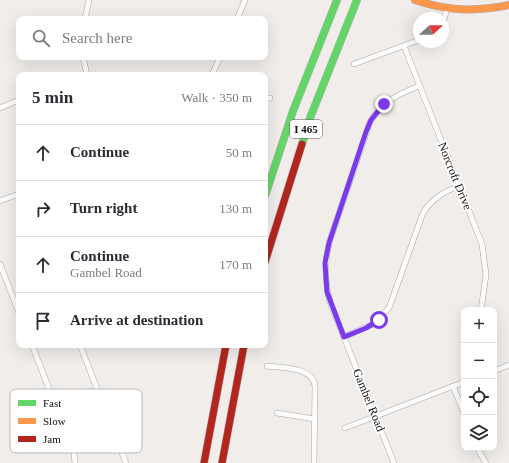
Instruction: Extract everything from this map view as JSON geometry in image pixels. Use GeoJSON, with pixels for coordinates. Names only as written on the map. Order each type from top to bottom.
{"type":"FeatureCollection","features":[{"type":"Feature","properties":{"kind":"main road","name":"I 465"},"geometry":{"type":"LineString","coordinates":[[268,187],[298,98],[337,0]]}},
{"type":"Feature","properties":{"kind":"main road","name":"I 465"},"geometry":{"type":"LineString","coordinates":[[268,252],[310,118],[357,0]]}},
{"type":"Feature","properties":{"kind":"main road"},"geometry":{"type":"LineString","coordinates":[[415,0],[447,9],[480,10],[509,5]]}},
{"type":"Feature","properties":{"kind":"main road"},"geometry":{"type":"LineString","coordinates":[[204,463],[225,348]]}},
{"type":"Feature","properties":{"kind":"main road"},"geometry":{"type":"LineString","coordinates":[[222,463],[243,348]]}},
{"type":"Feature","properties":{"kind":"street"},"geometry":{"type":"LineString","coordinates":[[86,16],[89,0]]}},
{"type":"Feature","properties":{"kind":"street"},"geometry":{"type":"LineString","coordinates":[[238,16],[245,0]]}},
{"type":"Feature","properties":{"kind":"street"},"geometry":{"type":"LineString","coordinates":[[354,64],[413,42]]}},
{"type":"Feature","properties":{"kind":"street","name":"Norcroft Drive"},"geometry":{"type":"LineString","coordinates":[[404,46],[482,244],[486,262],[486,275],[481,307]]}},
{"type":"Feature","properties":{"kind":"street"},"geometry":{"type":"LineString","coordinates":[[83,60],[85,72]]}},
{"type":"Feature","properties":{"kind":"street"},"geometry":{"type":"LineString","coordinates":[[213,72],[219,60]]}},
{"type":"Feature","properties":{"kind":"street","name":"Gambel Road"},"geometry":{"type":"LineString","coordinates":[[394,463],[330,302],[325,276],[327,248],[371,120],[391,99],[419,86]]}},
{"type":"Feature","properties":{"kind":"street"},"geometry":{"type":"LineString","coordinates":[[0,108],[16,101]]}},
{"type":"Feature","properties":{"kind":"street"},"geometry":{"type":"LineString","coordinates":[[344,337],[375,323],[388,310],[423,213],[430,203],[438,196],[459,186]]}},
{"type":"Feature","properties":{"kind":"street"},"geometry":{"type":"LineString","coordinates":[[0,201],[16,195]]}},
{"type":"Feature","properties":{"kind":"street"},"geometry":{"type":"LineString","coordinates":[[0,264],[16,305]]}},
{"type":"Feature","properties":{"kind":"street"},"geometry":{"type":"LineString","coordinates":[[33,348],[49,389]]}},
{"type":"Feature","properties":{"kind":"street"},"geometry":{"type":"LineString","coordinates":[[81,348],[97,389]]}},
{"type":"Feature","properties":{"kind":"street"},"geometry":{"type":"LineString","coordinates":[[497,369],[509,365]]}},
{"type":"Feature","properties":{"kind":"street"},"geometry":{"type":"LineString","coordinates":[[267,366],[305,372],[312,377],[315,386],[314,463]]}},
{"type":"Feature","properties":{"kind":"street"},"geometry":{"type":"LineString","coordinates":[[345,428],[461,383]]}},
{"type":"Feature","properties":{"kind":"street"},"geometry":{"type":"LineString","coordinates":[[454,386],[461,406]]}},
{"type":"Feature","properties":{"kind":"street"},"geometry":{"type":"LineString","coordinates":[[277,413],[315,419]]}},
{"type":"Feature","properties":{"kind":"street"},"geometry":{"type":"LineString","coordinates":[[479,451],[486,463]]}},
{"type":"Feature","properties":{"kind":"street"},"geometry":{"type":"LineString","coordinates":[[122,453],[126,463]]}},
{"type":"Feature","properties":{"kind":"traffic: fast"},"geometry":{"type":"LineString","coordinates":[[268,187],[293,111],[337,0]]}},
{"type":"Feature","properties":{"kind":"traffic: fast"},"geometry":{"type":"LineString","coordinates":[[302,144],[310,118],[357,0]]}},
{"type":"Feature","properties":{"kind":"traffic: slow"},"geometry":{"type":"LineString","coordinates":[[415,0],[427,4],[462,9],[485,9],[509,5]]}},
{"type":"Feature","properties":{"kind":"traffic: jam"},"geometry":{"type":"LineString","coordinates":[[268,252],[302,144]]}},
{"type":"Feature","properties":{"kind":"traffic: jam"},"geometry":{"type":"LineString","coordinates":[[204,463],[225,348]]}},
{"type":"Feature","properties":{"kind":"traffic: jam"},"geometry":{"type":"LineString","coordinates":[[222,463],[243,348]]}},
{"type":"Feature","properties":{"kind":"route"},"geometry":{"type":"LineString","coordinates":[[379,320],[366,328],[344,337],[327,292],[325,263],[327,248],[366,132],[371,120],[384,104]]}}]}
